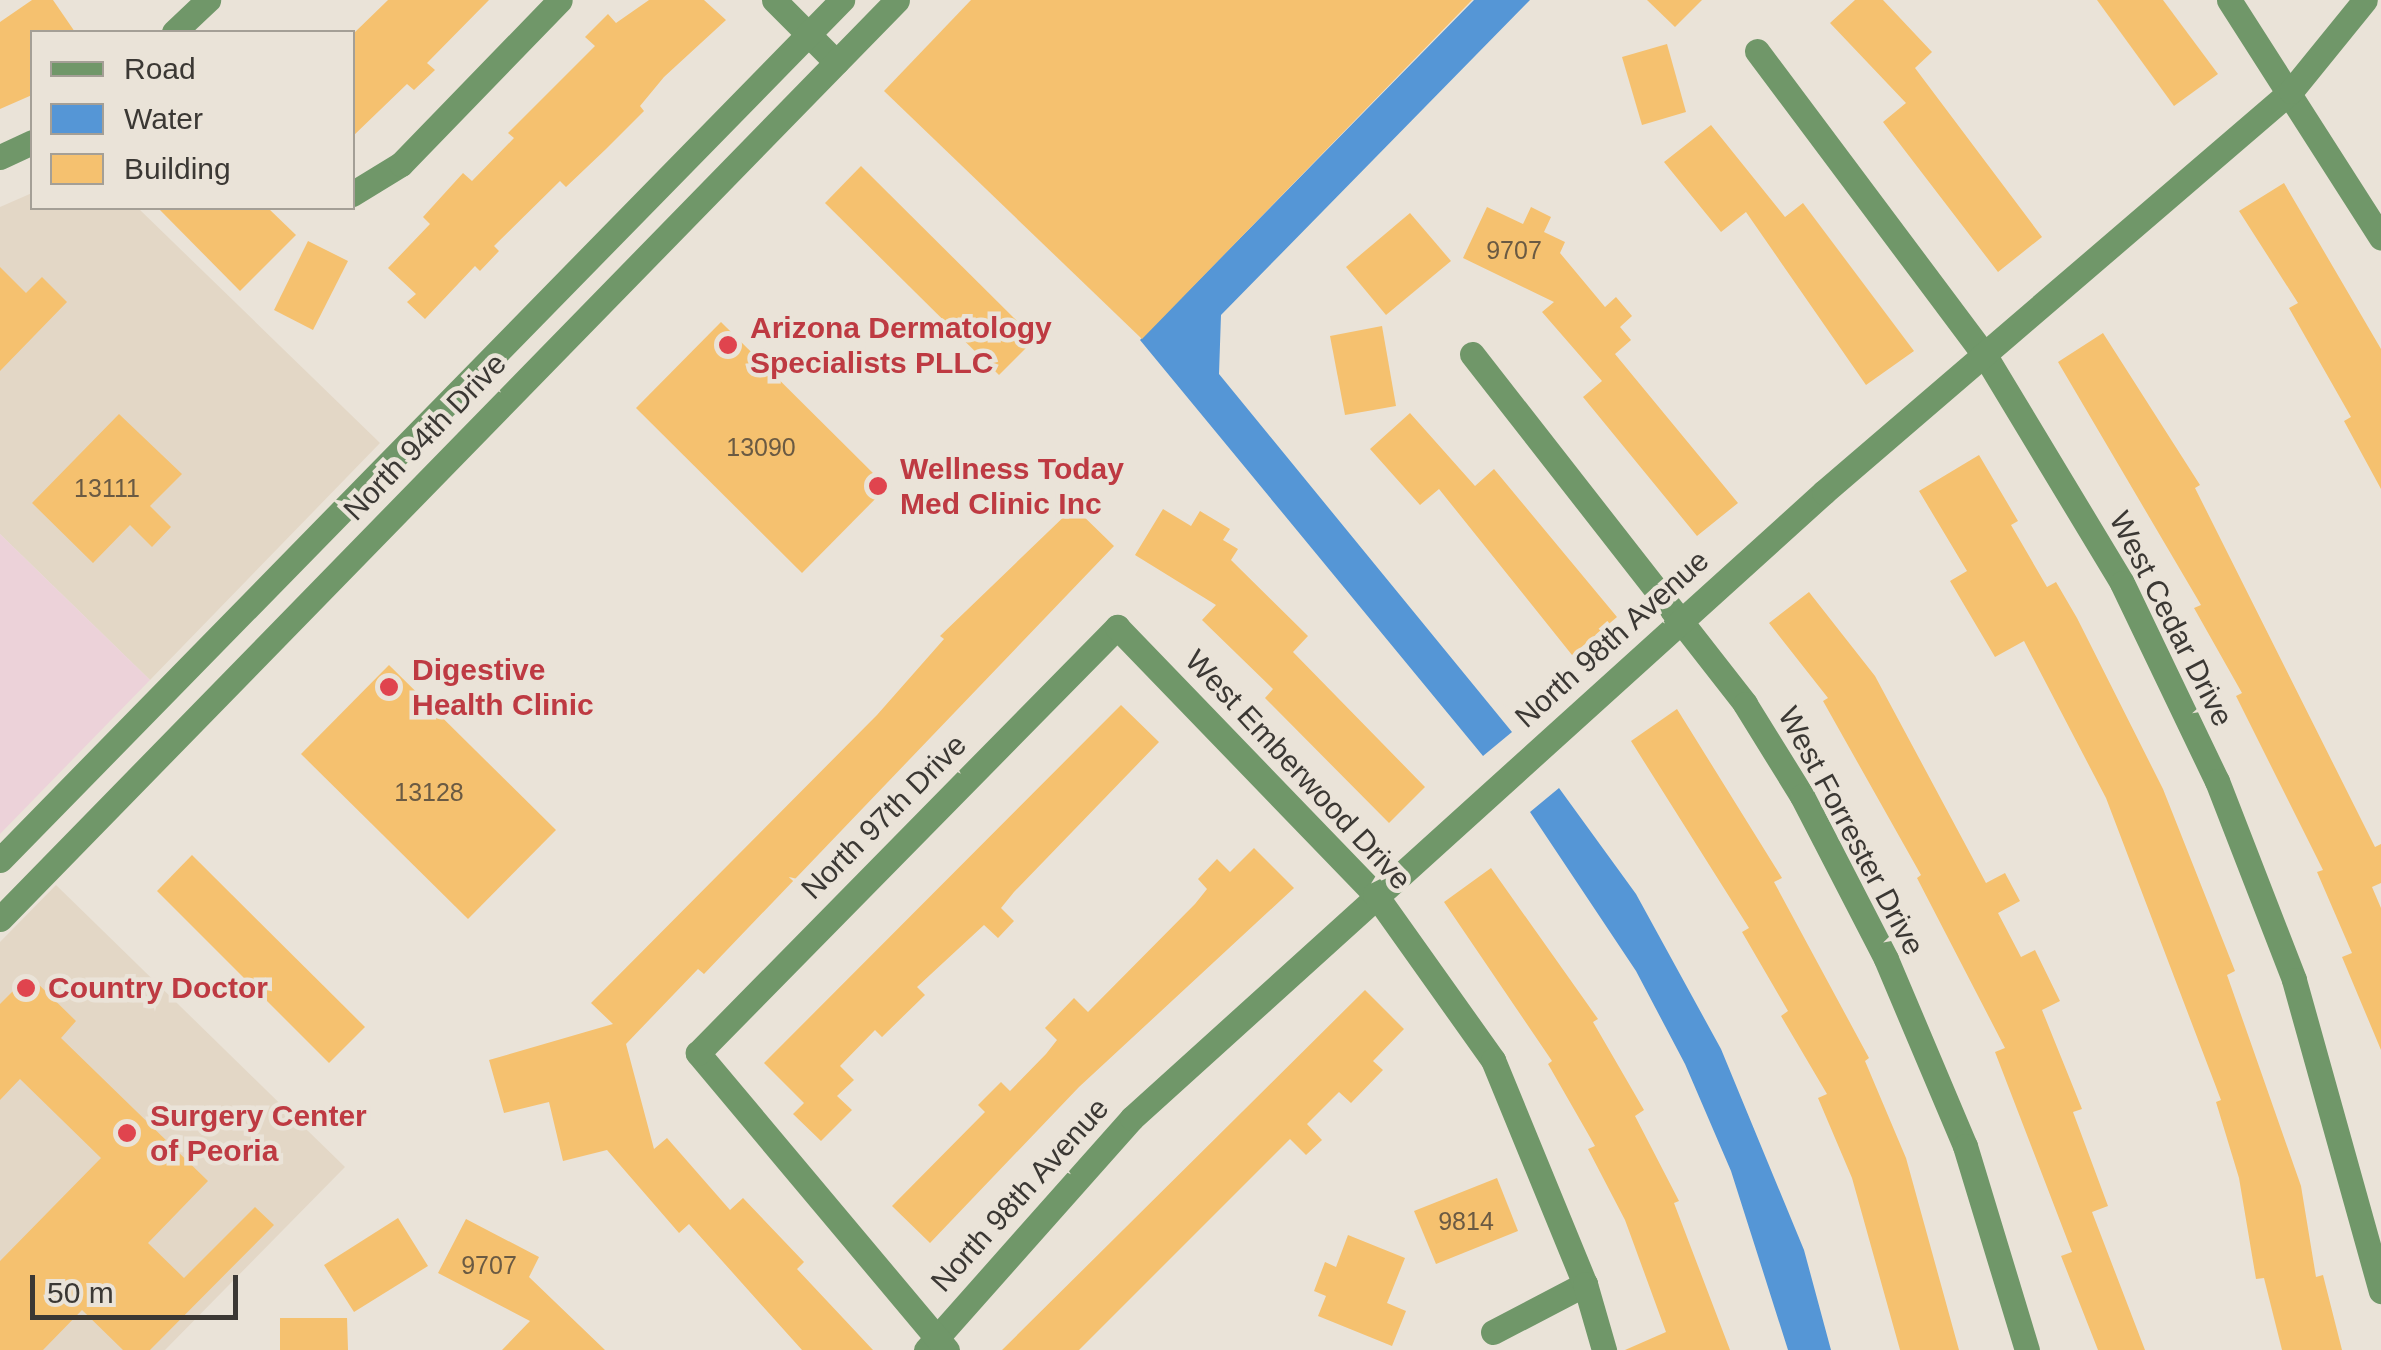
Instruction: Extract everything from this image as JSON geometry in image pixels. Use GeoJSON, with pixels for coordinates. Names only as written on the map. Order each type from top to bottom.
{"type":"FeatureCollection","features":[{"type":"Feature","properties":{"kind":"street"},"geometry":{"type":"LineString","coordinates":[[176,30],[208,0]]}},
{"type":"Feature","properties":{"kind":"street"},"geometry":{"type":"LineString","coordinates":[[355,192],[401,164],[560,0]]}},
{"type":"Feature","properties":{"kind":"street"},"geometry":{"type":"LineString","coordinates":[[774,0],[836,62]]}},
{"type":"Feature","properties":{"kind":"street","name":"North 94th Drive"},"geometry":{"type":"LineString","coordinates":[[0,860],[842,0]]}},
{"type":"Feature","properties":{"kind":"street","name":"North 94th Drive"},"geometry":{"type":"LineString","coordinates":[[0,919],[897,0]]}},
{"type":"Feature","properties":{"kind":"street"},"geometry":{"type":"LineString","coordinates":[[2229,0],[2291,91],[2381,238]]}},
{"type":"Feature","properties":{"kind":"street","name":"North 98th Avenue"},"geometry":{"type":"LineString","coordinates":[[936,1346],[1132,1118],[1682,620],[2291,91],[2364,0]]}},
{"type":"Feature","properties":{"kind":"street","name":"West Cedar Drive"},"geometry":{"type":"LineString","coordinates":[[1757,51],[1984,354],[2122,583],[2216,781],[2305,1014],[2381,1290]]}},
{"type":"Feature","properties":{"kind":"street"},"geometry":{"type":"LineString","coordinates":[[0,157],[30,143]]}},
{"type":"Feature","properties":{"kind":"street","name":"West Forrester Drive"},"geometry":{"type":"LineString","coordinates":[[1472,354],[1682,620],[1802,796],[1886,959],[1966,1146],[2027,1350]]}},
{"type":"Feature","properties":{"kind":"street"},"geometry":{"type":"LineString","coordinates":[[358,493],[388,523]]}},
{"type":"Feature","properties":{"kind":"street","name":"West Emberwood Drive"},"geometry":{"type":"LineString","coordinates":[[1117,627],[1375,894],[1493,1060],[1585,1284],[1604,1350]]}},
{"type":"Feature","properties":{"kind":"street","name":"North 97th Drive"},"geometry":{"type":"LineString","coordinates":[[936,1346],[698,1053],[1117,627]]}},
{"type":"Feature","properties":{"kind":"street"},"geometry":{"type":"LineString","coordinates":[[1492,1332],[1585,1284]]}},
{"type":"Feature","properties":{"kind":"shaded area"},"geometry":{"type":"Polygon","coordinates":[[[30,194],[30,210],[140,210],[380,443],[150,680],[0,534],[0,207],[30,194]]]}},
{"type":"Feature","properties":{"kind":"shaded area"},"geometry":{"type":"Polygon","coordinates":[[[0,534],[150,680],[0,834],[0,534]]]}},
{"type":"Feature","properties":{"kind":"shaded area"},"geometry":{"type":"Polygon","coordinates":[[[56,885],[345,1167],[165,1350],[0,1350],[0,942],[56,885]]]}},
{"type":"Feature","properties":{"kind":"water"},"geometry":{"type":"Polygon","coordinates":[[[1474,0],[1530,0],[1221,315],[1219,374],[1512,732],[1483,756],[1140,340],[1474,0]]]}},
{"type":"Feature","properties":{"kind":"water"},"geometry":{"type":"Polygon","coordinates":[[[1559,788],[1636,894],[1721,1049],[1804,1250],[1831,1350],[1788,1350],[1731,1171],[1685,1064],[1636,971],[1530,812],[1559,788]]]}},
{"type":"Feature","properties":{"kind":"building"},"geometry":{"type":"Polygon","coordinates":[[[32,0],[53,0],[74,30],[30,30],[30,96],[0,109],[0,22],[32,0]]]}},
{"type":"Feature","properties":{"kind":"building"},"geometry":{"type":"Polygon","coordinates":[[[388,0],[489,0],[427,63],[435,70],[414,90],[407,84],[355,134],[355,32],[388,0]]]}},
{"type":"Feature","properties":{"kind":"building"},"geometry":{"type":"Polygon","coordinates":[[[649,0],[704,0],[726,20],[664,77],[640,106],[644,111],[606,149],[566,187],[560,181],[494,246],[499,251],[480,271],[475,266],[425,319],[407,302],[416,294],[388,268],[430,224],[423,217],[463,173],[472,181],[514,138],[508,133],[595,46],[585,37],[608,14],[616,23],[649,0]]]}},
{"type":"Feature","properties":{"kind":"building"},"geometry":{"type":"Polygon","coordinates":[[[971,0],[1472,0],[1142,339],[884,91],[971,0]]]}},
{"type":"Feature","properties":{"kind":"building"},"geometry":{"type":"Polygon","coordinates":[[[1647,0],[1702,0],[1675,27],[1647,0]]]}},
{"type":"Feature","properties":{"kind":"building"},"geometry":{"type":"Polygon","coordinates":[[[1855,0],[1883,0],[1932,52],[1915,68],[2042,237],[1998,272],[1883,122],[1906,103],[1830,23],[1855,0]]]}},
{"type":"Feature","properties":{"kind":"building"},"geometry":{"type":"Polygon","coordinates":[[[2097,0],[2163,0],[2218,74],[2174,106],[2097,0]]]}},
{"type":"Feature","properties":{"kind":"building"},"geometry":{"type":"Polygon","coordinates":[[[1667,44],[1686,112],[1642,125],[1622,57],[1667,44]]]}},
{"type":"Feature","properties":{"kind":"building"},"geometry":{"type":"Polygon","coordinates":[[[1711,125],[1785,217],[1803,203],[1914,351],[1866,385],[1746,212],[1721,232],[1664,162],[1711,125]]]}},
{"type":"Feature","properties":{"kind":"building"},"geometry":{"type":"Polygon","coordinates":[[[861,166],[1035,339],[999,375],[825,203],[861,166]]]}},
{"type":"Feature","properties":{"kind":"building"},"geometry":{"type":"Polygon","coordinates":[[[2284,183],[2381,349],[2381,489],[2344,421],[2351,417],[2289,308],[2298,303],[2239,211],[2284,183]]]}},
{"type":"Feature","properties":{"kind":"building"},"geometry":{"type":"Polygon","coordinates":[[[1487,207],[1523,224],[1531,207],[1551,217],[1544,232],[1565,242],[1560,253],[1605,307],[1616,297],[1632,316],[1620,327],[1631,340],[1615,354],[1738,503],[1697,536],[1583,397],[1602,381],[1542,312],[1554,302],[1463,258],[1487,207]]]}},
{"type":"Feature","properties":{"kind":"building"},"geometry":{"type":"Polygon","coordinates":[[[160,210],[270,210],[296,235],[240,291],[160,210]]]}},
{"type":"Feature","properties":{"kind":"building"},"geometry":{"type":"Polygon","coordinates":[[[1410,213],[1451,261],[1386,315],[1346,267],[1410,213]]]}},
{"type":"Feature","properties":{"kind":"building"},"geometry":{"type":"Polygon","coordinates":[[[308,241],[348,261],[313,330],[274,310],[308,241]]]}},
{"type":"Feature","properties":{"kind":"building"},"geometry":{"type":"Polygon","coordinates":[[[0,267],[26,293],[42,277],[67,302],[0,371],[0,267]]]}},
{"type":"Feature","properties":{"kind":"building"},"geometry":{"type":"Polygon","coordinates":[[[721,322],[887,487],[802,573],[636,408],[721,322]]]}},
{"type":"Feature","properties":{"kind":"building"},"geometry":{"type":"Polygon","coordinates":[[[1382,326],[1396,406],[1345,415],[1330,336],[1382,326]]]}},
{"type":"Feature","properties":{"kind":"building"},"geometry":{"type":"Polygon","coordinates":[[[2103,333],[2200,485],[2195,488],[2375,847],[2381,844],[2381,883],[2372,887],[2381,908],[2381,1050],[2342,957],[2352,953],[2317,872],[2323,870],[2236,696],[2242,693],[2194,608],[2201,605],[2058,362],[2103,333]]]}},
{"type":"Feature","properties":{"kind":"building"},"geometry":{"type":"Polygon","coordinates":[[[1410,413],[1475,486],[1494,469],[1617,617],[1572,655],[1439,489],[1420,505],[1370,449],[1410,413]]]}},
{"type":"Feature","properties":{"kind":"building"},"geometry":{"type":"Polygon","coordinates":[[[119,414],[182,474],[150,506],[171,527],[152,547],[130,525],[93,563],[32,503],[119,414]]]}},
{"type":"Feature","properties":{"kind":"building"},"geometry":{"type":"Polygon","coordinates":[[[1979,455],[2018,521],[2011,525],[2047,587],[2056,582],[2077,618],[2163,789],[2235,971],[2227,975],[2301,1186],[2316,1277],[2323,1275],[2342,1350],[2282,1350],[2264,1278],[2256,1279],[2239,1178],[2216,1102],[2221,1100],[2106,798],[2024,641],[1995,657],[1950,581],[1967,571],[1919,491],[1979,455]]]}},
{"type":"Feature","properties":{"kind":"building"},"geometry":{"type":"Polygon","coordinates":[[[1074,507],[1114,546],[704,974],[698,969],[626,1044],[654,1149],[667,1138],[730,1210],[743,1198],[804,1262],[797,1269],[873,1350],[802,1350],[689,1224],[679,1233],[607,1150],[563,1161],[549,1102],[504,1113],[489,1060],[613,1024],[591,1003],[877,715],[944,639],[940,636],[1074,507]]]}},
{"type":"Feature","properties":{"kind":"building"},"geometry":{"type":"Polygon","coordinates":[[[1163,509],[1191,526],[1200,511],[1230,529],[1223,540],[1238,549],[1231,560],[1308,636],[1293,652],[1425,787],[1389,823],[1265,698],[1273,689],[1202,620],[1216,605],[1135,555],[1163,509]]]}},
{"type":"Feature","properties":{"kind":"building"},"geometry":{"type":"Polygon","coordinates":[[[1809,592],[1875,676],[1986,883],[2005,873],[2020,901],[1998,913],[2021,957],[2035,950],[2060,1001],[2042,1010],[2082,1109],[2073,1112],[2108,1206],[2092,1212],[2145,1350],[2098,1350],[2061,1256],[2072,1252],[1995,1052],[2005,1048],[1917,878],[1921,875],[1823,701],[1828,698],[1769,623],[1809,592]]]}},
{"type":"Feature","properties":{"kind":"building"},"geometry":{"type":"Polygon","coordinates":[[[389,665],[556,830],[468,919],[301,754],[389,665]]]}},
{"type":"Feature","properties":{"kind":"building"},"geometry":{"type":"Polygon","coordinates":[[[1121,705],[1159,742],[1014,892],[1001,908],[1014,921],[998,938],[984,925],[917,987],[925,995],[882,1037],[875,1030],[840,1066],[854,1080],[837,1096],[852,1110],[821,1141],[793,1114],[804,1103],[764,1063],[1121,705]]]}},
{"type":"Feature","properties":{"kind":"building"},"geometry":{"type":"Polygon","coordinates":[[[1677,709],[1782,878],[1774,882],[1869,1058],[1865,1061],[1906,1158],[1959,1350],[1900,1350],[1852,1178],[1818,1098],[1827,1094],[1781,1016],[1788,1011],[1742,932],[1749,928],[1631,741],[1677,709]]]}},
{"type":"Feature","properties":{"kind":"building"},"geometry":{"type":"Polygon","coordinates":[[[1254,848],[1294,888],[1079,1087],[930,1243],[892,1206],[985,1112],[978,1105],[1001,1082],[1010,1091],[1046,1054],[1057,1040],[1045,1028],[1074,998],[1088,1012],[1195,904],[1207,889],[1198,879],[1217,859],[1230,872],[1254,848]]]}},
{"type":"Feature","properties":{"kind":"building"},"geometry":{"type":"Polygon","coordinates":[[[192,855],[365,1027],[329,1063],[157,891],[192,855]]]}},
{"type":"Feature","properties":{"kind":"building"},"geometry":{"type":"Polygon","coordinates":[[[1491,868],[1598,1019],[1593,1022],[1644,1110],[1635,1116],[1679,1201],[1674,1203],[1730,1350],[1625,1350],[1666,1332],[1625,1220],[1588,1149],[1595,1146],[1548,1064],[1552,1061],[1444,902],[1491,868]]]}},
{"type":"Feature","properties":{"kind":"building"},"geometry":{"type":"Polygon","coordinates":[[[29,975],[76,1021],[61,1038],[208,1181],[148,1243],[184,1278],[255,1207],[274,1225],[150,1350],[123,1350],[82,1310],[43,1350],[0,1350],[0,1261],[101,1158],[20,1079],[0,1100],[0,1004],[29,975]]]}},
{"type":"Feature","properties":{"kind":"building"},"geometry":{"type":"Polygon","coordinates":[[[1365,990],[1404,1029],[1373,1061],[1383,1070],[1351,1103],[1339,1092],[1307,1124],[1322,1140],[1306,1155],[1290,1139],[1079,1350],[1002,1350],[1365,990]]]}},
{"type":"Feature","properties":{"kind":"building"},"geometry":{"type":"Polygon","coordinates":[[[1497,1178],[1518,1231],[1436,1264],[1414,1211],[1497,1178]]]}},
{"type":"Feature","properties":{"kind":"building"},"geometry":{"type":"Polygon","coordinates":[[[398,1218],[428,1266],[354,1312],[324,1265],[398,1218]]]}},
{"type":"Feature","properties":{"kind":"building"},"geometry":{"type":"Polygon","coordinates":[[[466,1219],[539,1257],[529,1277],[605,1350],[502,1350],[530,1321],[438,1273],[466,1219]]]}},
{"type":"Feature","properties":{"kind":"building"},"geometry":{"type":"Polygon","coordinates":[[[1348,1235],[1405,1258],[1387,1303],[1406,1311],[1392,1346],[1318,1316],[1326,1296],[1314,1291],[1325,1262],[1336,1267],[1348,1235]]]}},
{"type":"Feature","properties":{"kind":"building"},"geometry":{"type":"Polygon","coordinates":[[[280,1318],[347,1318],[348,1350],[280,1350],[280,1318]]]}},
{"type":"Feature","properties":{"kind":"place","name":"Arizona Dermatology Specialists PLLC"},"geometry":{"type":"Point","coordinates":[728,345]}},
{"type":"Feature","properties":{"kind":"place","name":"Wellness Today Med Clinic Inc"},"geometry":{"type":"Point","coordinates":[878,486]}},
{"type":"Feature","properties":{"kind":"place","name":"Digestive Health Clinic"},"geometry":{"type":"Point","coordinates":[389,687]}},
{"type":"Feature","properties":{"kind":"place","name":"Country Doctor"},"geometry":{"type":"Point","coordinates":[26,988]}},
{"type":"Feature","properties":{"kind":"place","name":"Surgery Center of Peoria"},"geometry":{"type":"Point","coordinates":[127,1133]}}]}
